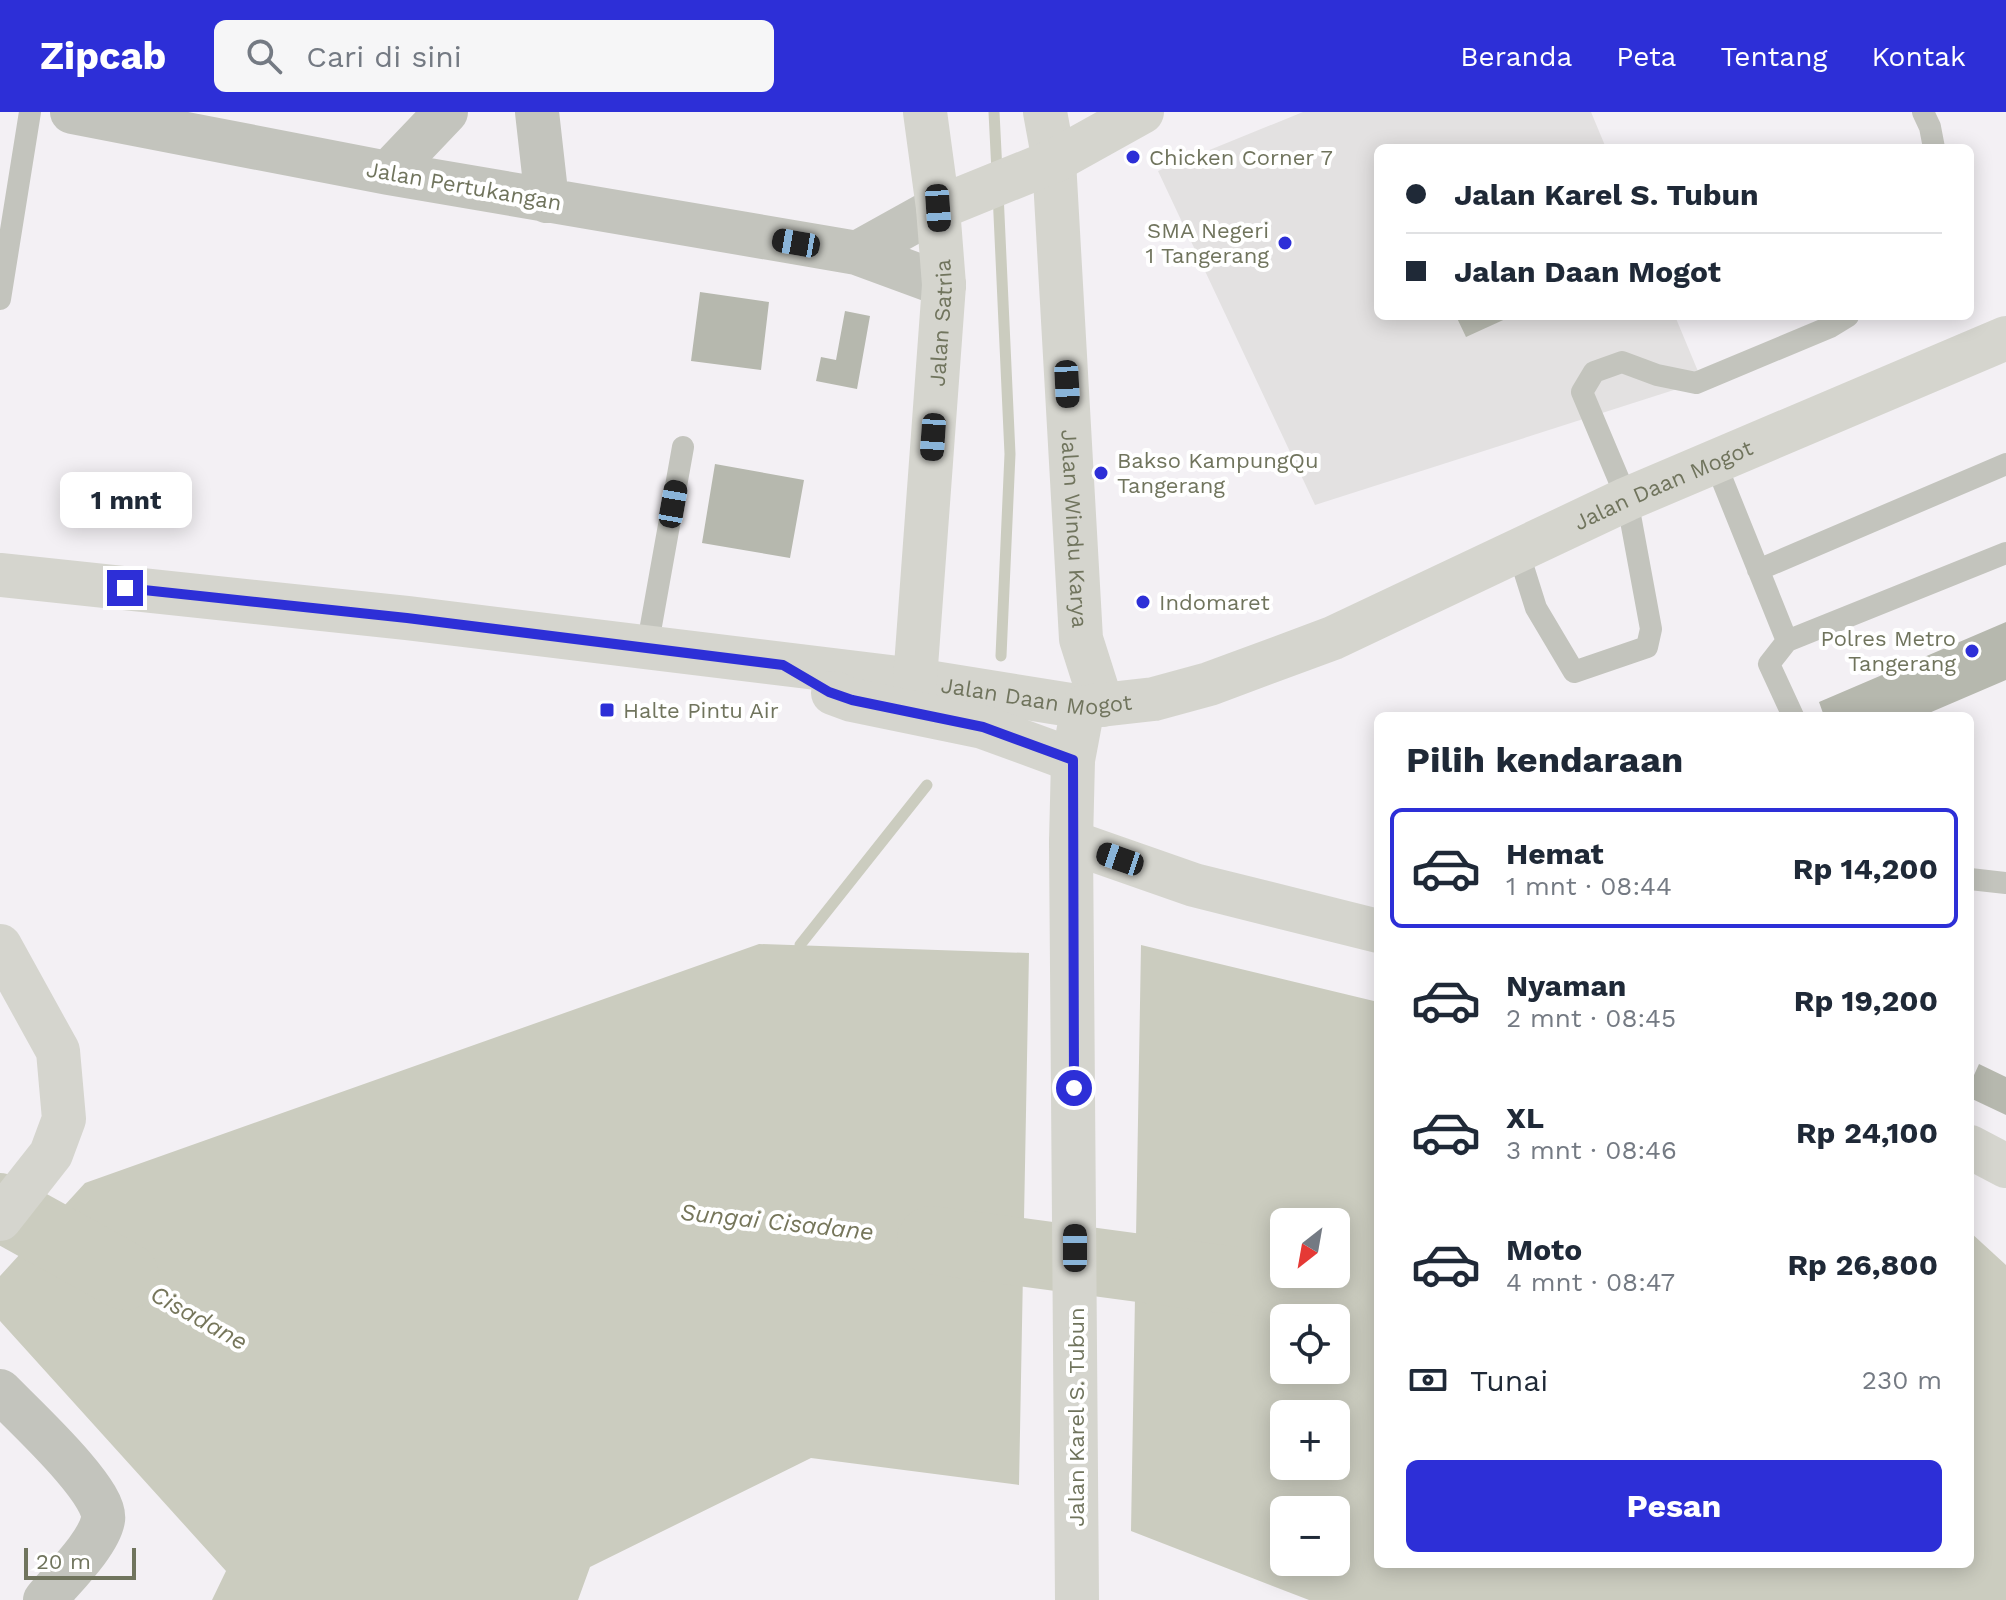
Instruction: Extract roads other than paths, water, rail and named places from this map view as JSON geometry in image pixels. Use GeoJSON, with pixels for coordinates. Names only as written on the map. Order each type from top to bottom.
{"type":"FeatureCollection","features":[{"type":"Feature","properties":{"kind":"main road","name":"Jalan Satria"},"geometry":{"type":"LineString","coordinates":[[915,680],[944,285],[943,206],[925,112]]}},
{"type":"Feature","properties":{"kind":"main road","name":"Jalan Windu Karya"},"geometry":{"type":"LineString","coordinates":[[1045,112],[1081,639],[1092,706]]}},
{"type":"Feature","properties":{"kind":"main road"},"geometry":{"type":"LineString","coordinates":[[943,206],[1048,164],[1142,112]]}},
{"type":"Feature","properties":{"kind":"main road","name":"Jalan Daan Mogot"},"geometry":{"type":"LineString","coordinates":[[0,575],[407,618],[915,680],[1092,706],[1154,699],[1209,684],[1347,632],[1627,499],[2006,338]]}},
{"type":"Feature","properties":{"kind":"main road"},"geometry":{"type":"LineString","coordinates":[[783,665],[829,692],[852,700],[983,727],[1073,760]]}},
{"type":"Feature","properties":{"kind":"main road","name":"Jalan Karel S. Tubun"},"geometry":{"type":"LineString","coordinates":[[1077,1600],[1071,842],[1073,760],[1092,706]]}},
{"type":"Feature","properties":{"kind":"main road"},"geometry":{"type":"LineString","coordinates":[[1071,842],[1194,885],[1374,930]]}},
{"type":"Feature","properties":{"kind":"main road"},"geometry":{"type":"LineString","coordinates":[[0,946],[58,1051],[64,1119],[51,1154],[0,1219]]}},
{"type":"Feature","properties":{"kind":"main road"},"geometry":{"type":"LineString","coordinates":[[1974,1149],[2006,1166]]}},
{"type":"Feature","properties":{"kind":"street","name":"Jalan Pertukangan"},"geometry":{"type":"LineString","coordinates":[[72,112],[388,173],[857,253],[944,285]]}},
{"type":"Feature","properties":{"kind":"street"},"geometry":{"type":"LineString","coordinates":[[388,173],[446,112]]}},
{"type":"Feature","properties":{"kind":"street"},"geometry":{"type":"LineString","coordinates":[[537,112],[547,201]]}},
{"type":"Feature","properties":{"kind":"street"},"geometry":{"type":"LineString","coordinates":[[857,253],[943,206]]}},
{"type":"Feature","properties":{"kind":"street"},"geometry":{"type":"LineString","coordinates":[[0,1391],[85,1479],[104,1510],[97,1536],[45,1600]]}},
{"type":"Feature","properties":{"kind":"lane"},"geometry":{"type":"LineString","coordinates":[[0,299],[30,112]]}},
{"type":"Feature","properties":{"kind":"lane"},"geometry":{"type":"LineString","coordinates":[[1923,112],[1933,144]]}},
{"type":"Feature","properties":{"kind":"lane"},"geometry":{"type":"LineString","coordinates":[[1518,551],[1536,608],[1574,672],[1647,647],[1651,629],[1627,499],[1582,392],[1594,372],[1622,362],[1657,375],[1696,383],[1841,320]]}},
{"type":"Feature","properties":{"kind":"lane"},"geometry":{"type":"LineString","coordinates":[[647,648],[683,447]]}},
{"type":"Feature","properties":{"kind":"lane"},"geometry":{"type":"LineString","coordinates":[[1715,462],[1787,641]]}},
{"type":"Feature","properties":{"kind":"lane"},"geometry":{"type":"LineString","coordinates":[[1758,570],[2006,464]]}},
{"type":"Feature","properties":{"kind":"lane"},"geometry":{"type":"LineString","coordinates":[[1791,712],[1769,664],[1787,641],[2006,553]]}},
{"type":"Feature","properties":{"kind":"lane"},"geometry":{"type":"LineString","coordinates":[[1974,879],[2006,883]]}},
{"type":"Feature","properties":{"kind":"water"},"geometry":{"type":"Polygon","coordinates":[[[759,944],[1029,953],[1019,1485],[811,1458],[590,1567],[578,1600],[212,1600],[226,1571],[0,1321],[0,1276],[85,1183],[759,944]]]}},
{"type":"Feature","properties":{"kind":"water"},"geometry":{"type":"Polygon","coordinates":[[[1141,945],[1374,1001],[1374,1568],[1974,1568],[1974,1236],[2006,1265],[2006,1600],[1309,1600],[1131,1531],[1141,945]]]}},
{"type":"Feature","properties":{"kind":"waterway"},"geometry":{"type":"LineString","coordinates":[[994,112],[997,172]]}},
{"type":"Feature","properties":{"kind":"waterway"},"geometry":{"type":"LineString","coordinates":[[998,193],[1010,454],[1001,656]]}},
{"type":"Feature","properties":{"kind":"waterway"},"geometry":{"type":"LineString","coordinates":[[800,945],[927,785]]}},
{"type":"Feature","properties":{"kind":"waterway","name":"Cisadane"},"geometry":{"type":"LineString","coordinates":[[0,1207],[125,1276]]}},
{"type":"Feature","properties":{"kind":"waterway","name":"Sungai Cisadane"},"geometry":{"type":"LineString","coordinates":[[931,1240],[1374,1299]]}},
{"type":"Feature","properties":{"kind":"place","name":"Chicken Corner 7"},"geometry":{"type":"Point","coordinates":[1133,157]}},
{"type":"Feature","properties":{"kind":"place","name":"SMA Negeri 1 Tangerang"},"geometry":{"type":"Point","coordinates":[1285,243]}},
{"type":"Feature","properties":{"kind":"place","name":"Bakso KampungQu Tangerang"},"geometry":{"type":"Point","coordinates":[1101,473]}},
{"type":"Feature","properties":{"kind":"place","name":"Indomaret"},"geometry":{"type":"Point","coordinates":[1143,602]}},
{"type":"Feature","properties":{"kind":"place","name":"Polres Metro Tangerang"},"geometry":{"type":"Point","coordinates":[1972,651]}},
{"type":"Feature","properties":{"kind":"place","name":"Halte Pintu Air"},"geometry":{"type":"Point","coordinates":[607,710]}}]}
